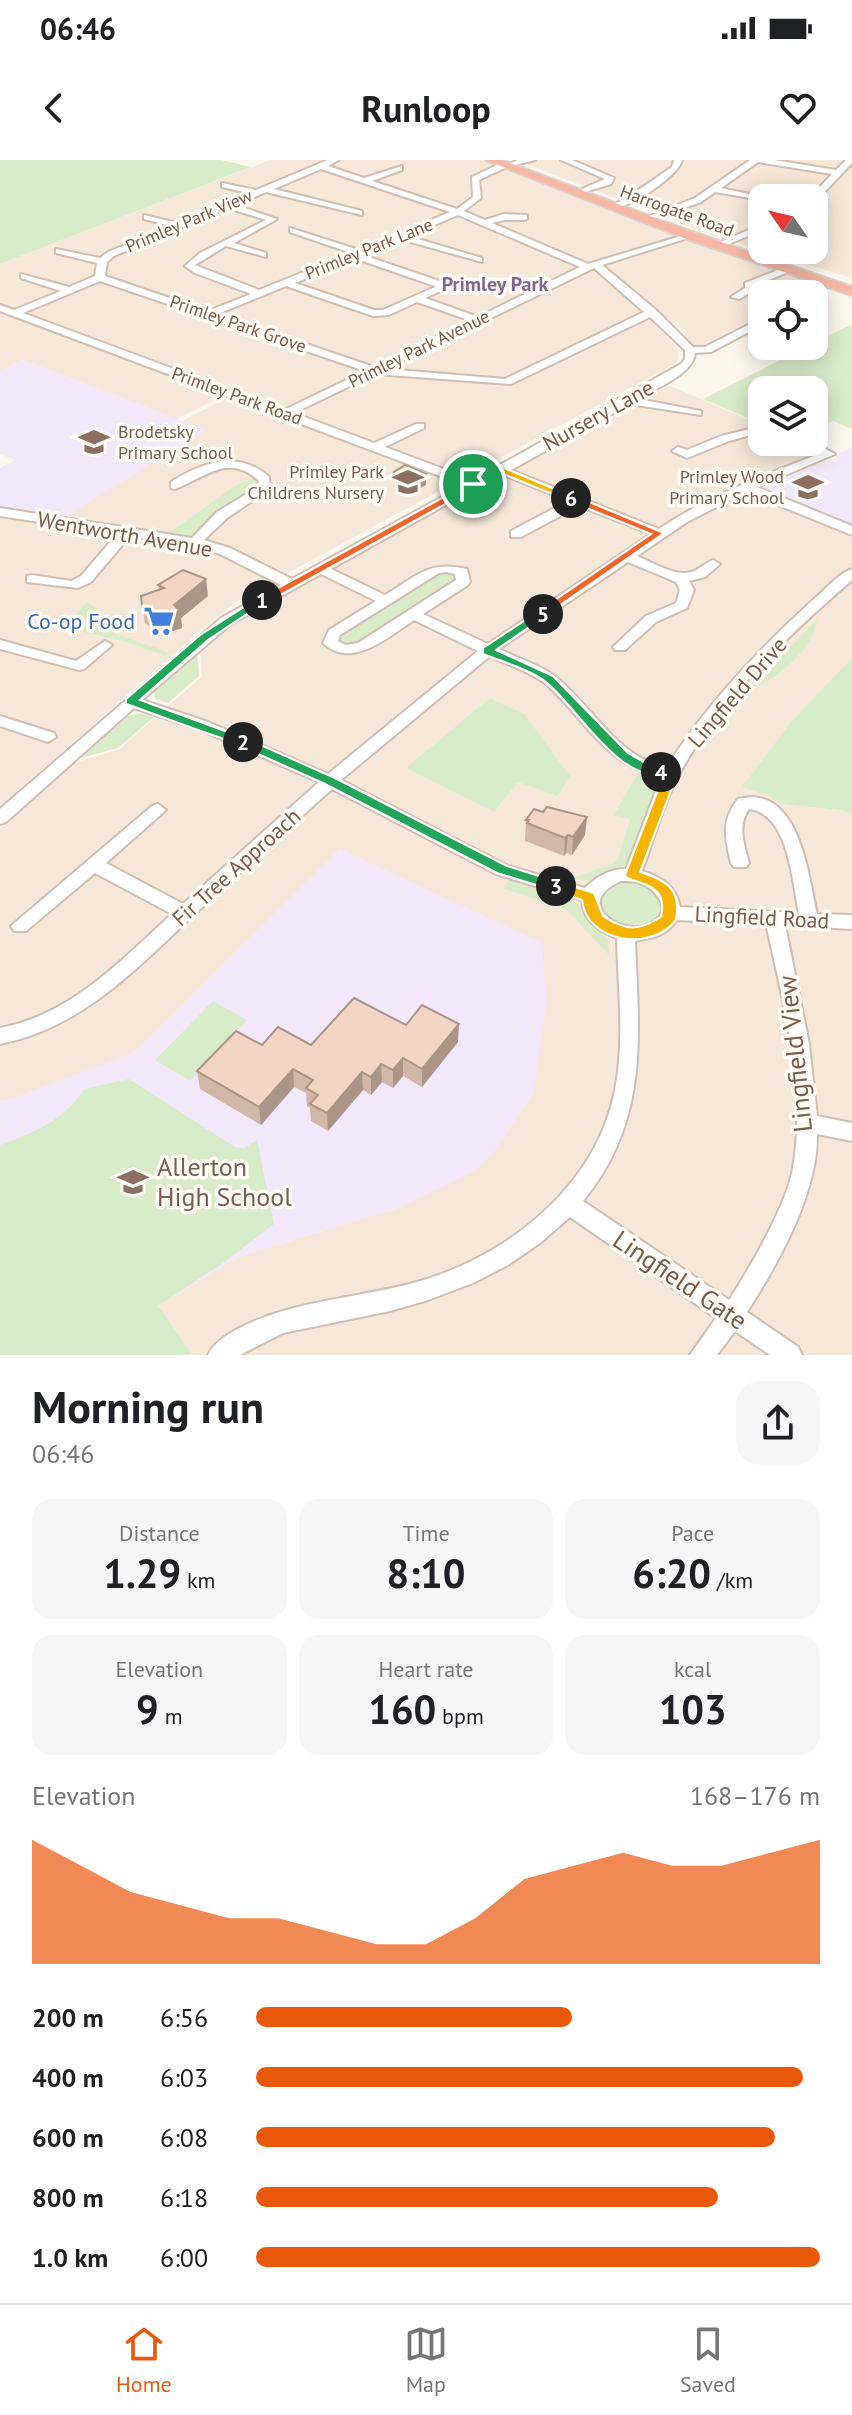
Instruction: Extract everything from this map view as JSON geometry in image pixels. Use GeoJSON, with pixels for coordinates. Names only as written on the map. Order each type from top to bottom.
{"type":"FeatureCollection","features":[{"type":"Feature","properties":{"kind":"highway","name":"Harrogate Road"},"geometry":{"type":"LineString","coordinates":[[502,162],[527,175],[654,216],[722,244]]}},
{"type":"Feature","properties":{"kind":"highway","name":"Harrogate Road"},"geometry":{"type":"LineString","coordinates":[[502,162],[585,191],[688,235],[851,287]]}},
{"type":"Feature","properties":{"kind":"highway"},"geometry":{"type":"LineString","coordinates":[[792,267],[814,278]]}},
{"type":"Feature","properties":{"kind":"highway","name":"Harrogate Road"},"geometry":{"type":"LineString","coordinates":[[814,278],[851,287]]}},
{"type":"Feature","properties":{"kind":"street","name":"Primley Park View"},"geometry":{"type":"LineString","coordinates":[[100,278],[102,261],[106,256],[335,160]]}},
{"type":"Feature","properties":{"kind":"street"},"geometry":{"type":"LineString","coordinates":[[502,162],[531,160]]}},
{"type":"Feature","properties":{"kind":"street"},"geometry":{"type":"LineString","coordinates":[[565,160],[610,178],[608,182],[585,191]]}},
{"type":"Feature","properties":{"kind":"street"},"geometry":{"type":"LineString","coordinates":[[617,205],[676,168],[678,160]]}},
{"type":"Feature","properties":{"kind":"street"},"geometry":{"type":"LineString","coordinates":[[654,216],[698,200],[757,160],[838,173]]}},
{"type":"Feature","properties":{"kind":"street"},"geometry":{"type":"LineString","coordinates":[[827,184],[850,160]]}},
{"type":"Feature","properties":{"kind":"street","name":"Primley Park Lane"},"geometry":{"type":"LineString","coordinates":[[210,314],[458,212],[477,198],[475,179],[502,162]]}},
{"type":"Feature","properties":{"kind":"street"},"geometry":{"type":"LineString","coordinates":[[320,166],[458,212],[592,266],[652,312],[690,350],[707,350],[748,328]]}},
{"type":"Feature","properties":{"kind":"street"},"geometry":{"type":"LineString","coordinates":[[363,181],[399,168]]}},
{"type":"Feature","properties":{"kind":"street"},"geometry":{"type":"LineString","coordinates":[[225,185],[359,213]]}},
{"type":"Feature","properties":{"kind":"street"},"geometry":{"type":"LineString","coordinates":[[714,189],[748,195]]}},
{"type":"Feature","properties":{"kind":"street"},"geometry":{"type":"LineString","coordinates":[[228,205],[273,219],[229,244],[199,255],[190,266],[260,294]]}},
{"type":"Feature","properties":{"kind":"street"},"geometry":{"type":"LineString","coordinates":[[147,217],[179,226]]}},
{"type":"Feature","properties":{"kind":"street"},"geometry":{"type":"LineString","coordinates":[[484,223],[504,217],[524,217]]}},
{"type":"Feature","properties":{"kind":"street"},"geometry":{"type":"LineString","coordinates":[[287,283],[373,313],[385,313],[440,288],[439,284],[293,230]]}},
{"type":"Feature","properties":{"kind":"street"},"geometry":{"type":"LineString","coordinates":[[722,244],[748,233]]}},
{"type":"Feature","properties":{"kind":"street","name":"Primley Park Avenue"},"geometry":{"type":"LineString","coordinates":[[284,414],[592,266],[688,235]]}},
{"type":"Feature","properties":{"kind":"street"},"geometry":{"type":"LineString","coordinates":[[402,237],[479,260]]}},
{"type":"Feature","properties":{"kind":"street"},"geometry":{"type":"LineString","coordinates":[[229,244],[263,255]]}},
{"type":"Feature","properties":{"kind":"street"},"geometry":{"type":"LineString","coordinates":[[59,251],[102,261]]}},
{"type":"Feature","properties":{"kind":"street"},"geometry":{"type":"LineString","coordinates":[[736,297],[751,289],[748,285],[792,267]]}},
{"type":"Feature","properties":{"kind":"street"},"geometry":{"type":"LineString","coordinates":[[24,276],[69,290]]}},
{"type":"Feature","properties":{"kind":"street"},"geometry":{"type":"LineString","coordinates":[[14,313],[100,278]]}},
{"type":"Feature","properties":{"kind":"street","name":"Primley Park Grove"},"geometry":{"type":"LineString","coordinates":[[100,278],[376,371],[507,382],[652,312]]}},
{"type":"Feature","properties":{"kind":"street"},"geometry":{"type":"LineString","coordinates":[[417,299],[478,320]]}},
{"type":"Feature","properties":{"kind":"street","name":"Primley Park Road"},"geometry":{"type":"LineString","coordinates":[[0,308],[473,484]]}},
{"type":"Feature","properties":{"kind":"street","name":"Nursery Lane"},"geometry":{"type":"LineString","coordinates":[[3,811],[204,637],[290,584],[628,400],[685,366],[690,359],[690,350]]}},
{"type":"Feature","properties":{"kind":"street"},"geometry":{"type":"LineString","coordinates":[[628,400],[697,413]]}},
{"type":"Feature","properties":{"kind":"street"},"geometry":{"type":"LineString","coordinates":[[376,447],[420,426]]}},
{"type":"Feature","properties":{"kind":"street"},"geometry":{"type":"LineString","coordinates":[[678,451],[687,454],[725,438],[748,432]]}},
{"type":"Feature","properties":{"kind":"street","name":"Fir Tree Approach"},"geometry":{"type":"LineString","coordinates":[[0,1036],[30,1029],[79,1007],[330,781],[487,651],[659,533],[746,487],[824,456]]}},
{"type":"Feature","properties":{"kind":"street"},"geometry":{"type":"LineString","coordinates":[[175,485],[199,469],[223,464],[244,467],[265,480],[264,489],[259,494],[222,515],[195,542]]}},
{"type":"Feature","properties":{"kind":"street"},"geometry":{"type":"LineString","coordinates":[[501,470],[659,533]]}},
{"type":"Feature","properties":{"kind":"street"},"geometry":{"type":"LineString","coordinates":[[746,487],[852,531]]}},
{"type":"Feature","properties":{"kind":"street"},"geometry":{"type":"LineString","coordinates":[[516,534],[578,501]]}},
{"type":"Feature","properties":{"kind":"street","name":"Wentworth Avenue"},"geometry":{"type":"LineString","coordinates":[[0,512],[195,542],[225,551],[290,584]]}},
{"type":"Feature","properties":{"kind":"street"},"geometry":{"type":"LineString","coordinates":[[32,579],[78,585],[125,533]]}},
{"type":"Feature","properties":{"kind":"street"},"geometry":{"type":"LineString","coordinates":[[626,556],[681,579],[700,574],[713,564]]}},
{"type":"Feature","properties":{"kind":"street"},"geometry":{"type":"LineString","coordinates":[[319,568],[385,600]]}},
{"type":"Feature","properties":{"kind":"street"},"geometry":{"type":"LineString","coordinates":[[440,568],[457,570],[464,575],[463,582],[357,649],[344,650],[330,643],[334,633],[385,600],[440,568]]}},
{"type":"Feature","properties":{"kind":"street","name":"Lingfield Drive"},"geometry":{"type":"LineString","coordinates":[[632,875],[671,775],[692,741],[757,665],[852,573]]}},
{"type":"Feature","properties":{"kind":"street"},"geometry":{"type":"LineString","coordinates":[[620,647],[651,619],[682,605],[687,590],[681,579]]}},
{"type":"Feature","properties":{"kind":"street"},"geometry":{"type":"LineString","coordinates":[[413,614],[549,679],[623,756],[644,768],[671,775]]}},
{"type":"Feature","properties":{"kind":"street"},"geometry":{"type":"LineString","coordinates":[[0,644],[79,666],[105,645]]}},
{"type":"Feature","properties":{"kind":"street"},"geometry":{"type":"LineString","coordinates":[[131,702],[202,725],[330,781],[502,870],[589,896]]}},
{"type":"Feature","properties":{"kind":"street"},"geometry":{"type":"LineString","coordinates":[[0,721],[48,737]]}},
{"type":"Feature","properties":{"kind":"street"},"geometry":{"type":"LineString","coordinates":[[740,863],[731,825],[734,813],[744,803],[758,803],[777,813],[787,832],[809,919]]}},
{"type":"Feature","properties":{"kind":"street"},"geometry":{"type":"LineString","coordinates":[[20,926],[158,810]]}},
{"type":"Feature","properties":{"kind":"street"},"geometry":{"type":"LineString","coordinates":[[95,865],[185,913]]}},
{"type":"Feature","properties":{"kind":"street"},"geometry":{"type":"LineString","coordinates":[[632,875],[655,882],[665,890],[672,913],[660,928],[648,933],[626,934],[612,930],[598,920],[591,911],[589,896],[594,887],[607,878],[632,875]]}},
{"type":"Feature","properties":{"kind":"street","name":"Lingfield Road"},"geometry":{"type":"LineString","coordinates":[[672,913],[852,922]]}},
{"type":"Feature","properties":{"kind":"street","name":"Lingfield View"},"geometry":{"type":"LineString","coordinates":[[702,1355],[735,1316],[769,1257],[804,1170],[806,1123],[789,982],[774,919]]}},
{"type":"Feature","properties":{"kind":"street"},"geometry":{"type":"LineString","coordinates":[[220,1355],[245,1336],[302,1314],[378,1303],[426,1292],[470,1273],[508,1253],[569,1204],[604,1154],[622,1108],[628,1070],[626,934]]}},
{"type":"Feature","properties":{"kind":"street"},"geometry":{"type":"LineString","coordinates":[[806,1123],[852,1132]]}},
{"type":"Feature","properties":{"kind":"street","name":"Lingfield Gate"},"geometry":{"type":"LineString","coordinates":[[569,1204],[790,1355]]}},
{"type":"Feature","properties":{"kind":"shaded area"},"geometry":{"type":"Polygon","coordinates":[[[270,160],[482,160],[748,258],[748,264],[763,264],[806,280],[748,280],[748,325],[707,347],[692,345],[682,330],[663,314],[648,318],[678,349],[678,359],[674,364],[247,595],[215,618],[0,806],[0,512],[205,431],[182,421],[227,398],[223,396],[177,419],[23,360],[0,371],[0,264],[270,160]]]}},
{"type":"Feature","properties":{"kind":"shaded area"},"geometry":{"type":"Polygon","coordinates":[[[516,160],[852,160],[852,278],[806,264],[828,264],[828,184],[748,184],[748,246],[516,160]]]}},
{"type":"Feature","properties":{"kind":"shaded area","name":"Brodetsky Primary School"},"geometry":{"type":"Polygon","coordinates":[[[23,360],[206,430],[57,522],[0,512],[0,468],[15,460],[0,454],[0,371],[23,360]]]}},
{"type":"Feature","properties":{"kind":"shaded area"},"geometry":{"type":"Polygon","coordinates":[[[668,385],[748,419],[748,456],[812,456],[734,487],[852,535],[852,658],[767,795],[780,804],[852,814],[852,1355],[192,1355],[157,1306],[238,1257],[401,1207],[340,849],[135,1052],[10,1102],[0,1101],[0,829],[74,763],[119,749],[202,676],[200,650],[269,603],[668,385]]]}},
{"type":"Feature","properties":{"kind":"shaded area","name":"Primley Wood Primary School"},"geometry":{"type":"Polygon","coordinates":[[[852,448],[852,526],[763,488],[824,461],[839,459],[836,455],[852,448]]]}},
{"type":"Feature","properties":{"kind":"shaded area"},"geometry":{"type":"Polygon","coordinates":[[[340,849],[542,943],[546,1004],[533,1094],[494,1151],[474,1171],[401,1207],[238,1257],[157,1306],[191,1353],[189,1355],[0,1355],[0,1100],[8,1100],[135,1052],[340,849]]]}},
{"type":"Feature","properties":{"kind":"green space"},"geometry":{"type":"Polygon","coordinates":[[[0,160],[221,160],[251,167],[0,264],[0,160]]]}},
{"type":"Feature","properties":{"kind":"green space"},"geometry":{"type":"Polygon","coordinates":[[[852,324],[852,429],[833,421],[828,423],[828,376],[749,376],[780,360],[828,360],[828,336],[852,324]]]}},
{"type":"Feature","properties":{"kind":"green space"},"geometry":{"type":"Polygon","coordinates":[[[748,376],[748,418],[703,399],[748,376]]]}},
{"type":"Feature","properties":{"kind":"green space"},"geometry":{"type":"Polygon","coordinates":[[[257,476],[258,490],[195,535],[187,538],[167,534],[232,488],[257,476]]]}},
{"type":"Feature","properties":{"kind":"green space"},"geometry":{"type":"Polygon","coordinates":[[[453,571],[459,580],[357,645],[340,646],[336,637],[437,572],[453,571]]]}},
{"type":"Feature","properties":{"kind":"green space"},"geometry":{"type":"Polygon","coordinates":[[[87,602],[103,613],[86,623],[170,653],[164,655],[74,628],[73,617],[87,602]]]}},
{"type":"Feature","properties":{"kind":"green space"},"geometry":{"type":"Polygon","coordinates":[[[817,619],[809,642],[792,662],[771,679],[749,690],[817,619]]]}},
{"type":"Feature","properties":{"kind":"green space"},"geometry":{"type":"Polygon","coordinates":[[[197,653],[199,676],[168,703],[155,699],[154,691],[197,653]]]}},
{"type":"Feature","properties":{"kind":"green space"},"geometry":{"type":"Polygon","coordinates":[[[852,658],[852,814],[780,804],[767,795],[742,787],[791,722],[852,658]]]}},
{"type":"Feature","properties":{"kind":"green space"},"geometry":{"type":"Polygon","coordinates":[[[490,698],[524,714],[570,776],[558,796],[518,782],[494,812],[406,768],[490,698]]]}},
{"type":"Feature","properties":{"kind":"green space"},"geometry":{"type":"Polygon","coordinates":[[[139,713],[154,717],[118,748],[80,758],[125,717],[139,713]]]}},
{"type":"Feature","properties":{"kind":"green space"},"geometry":{"type":"Polygon","coordinates":[[[638,773],[646,777],[655,789],[629,864],[586,881],[570,879],[618,859],[630,819],[614,815],[638,773]]]}},
{"type":"Feature","properties":{"kind":"green space"},"geometry":{"type":"Polygon","coordinates":[[[510,878],[579,904],[586,919],[608,940],[609,955],[565,908],[504,889],[510,878]]]}},
{"type":"Feature","properties":{"kind":"green space"},"geometry":{"type":"Polygon","coordinates":[[[638,884],[654,893],[661,904],[655,919],[630,925],[606,916],[600,899],[611,885],[638,884]]]}},
{"type":"Feature","properties":{"kind":"green space"},"geometry":{"type":"Polygon","coordinates":[[[213,1001],[247,1020],[190,1081],[155,1060],[213,1001]]]}},
{"type":"Feature","properties":{"kind":"green space","name":"Allerton High School"},"geometry":{"type":"Polygon","coordinates":[[[129,1079],[235,1147],[244,1148],[257,1140],[274,1224],[223,1263],[158,1306],[191,1353],[189,1355],[0,1355],[0,1145],[58,1117],[84,1089],[129,1079]]]}},
{"type":"Feature","properties":{"kind":"building"},"geometry":{"type":"Polygon","coordinates":[[[405,465],[426,474],[414,481],[394,472],[405,465]]]}},
{"type":"Feature","properties":{"kind":"building"},"geometry":{"type":"Polygon","coordinates":[[[183,570],[206,579],[174,605],[180,611],[160,619],[142,606],[141,596],[164,588],[158,585],[183,570]]]}},
{"type":"Feature","properties":{"kind":"building"},"geometry":{"type":"Polygon","coordinates":[[[547,807],[587,817],[573,837],[568,835],[565,838],[527,823],[534,809],[543,812],[547,807]]]}},
{"type":"Feature","properties":{"kind":"building"},"geometry":{"type":"Polygon","coordinates":[[[354,998],[406,1025],[422,1005],[459,1024],[422,1069],[403,1058],[393,1070],[381,1064],[371,1077],[362,1072],[327,1113],[310,1104],[318,1095],[306,1088],[313,1080],[293,1069],[259,1107],[197,1071],[236,1031],[262,1045],[278,1027],[311,1045],[354,998]]]}},
{"type":"Feature","properties":{"kind":"place","name":"Brodetsky Primary School"},"geometry":{"type":"Point","coordinates":[94,442]}},
{"type":"Feature","properties":{"kind":"place","name":"Primley Park Childrens Nursery"},"geometry":{"type":"Point","coordinates":[408,482]}},
{"type":"Feature","properties":{"kind":"place","name":"Primley Wood Primary School"},"geometry":{"type":"Point","coordinates":[808,487]}},
{"type":"Feature","properties":{"kind":"place","name":"Co-op Food"},"geometry":{"type":"Point","coordinates":[159,621]}},
{"type":"Feature","properties":{"kind":"place","name":"Allerton High School"},"geometry":{"type":"Point","coordinates":[133,1182]}},
{"type":"Feature","properties":{"kind":"district","name":"Primley Park"},"geometry":{"type":"Point","coordinates":[495,284]}},
{"type":"Feature","properties":{"kind":"route"},"geometry":{"type":"LineString","coordinates":[[501,470],[659,533],[487,651],[549,679],[623,756],[644,768],[671,775],[632,875],[655,882],[665,890],[671,902],[672,913],[668,920],[648,933],[626,934],[612,930],[591,911],[589,896],[502,870],[330,781],[264,751],[202,725],[131,702],[226,621],[473,484],[501,470]]}}]}
